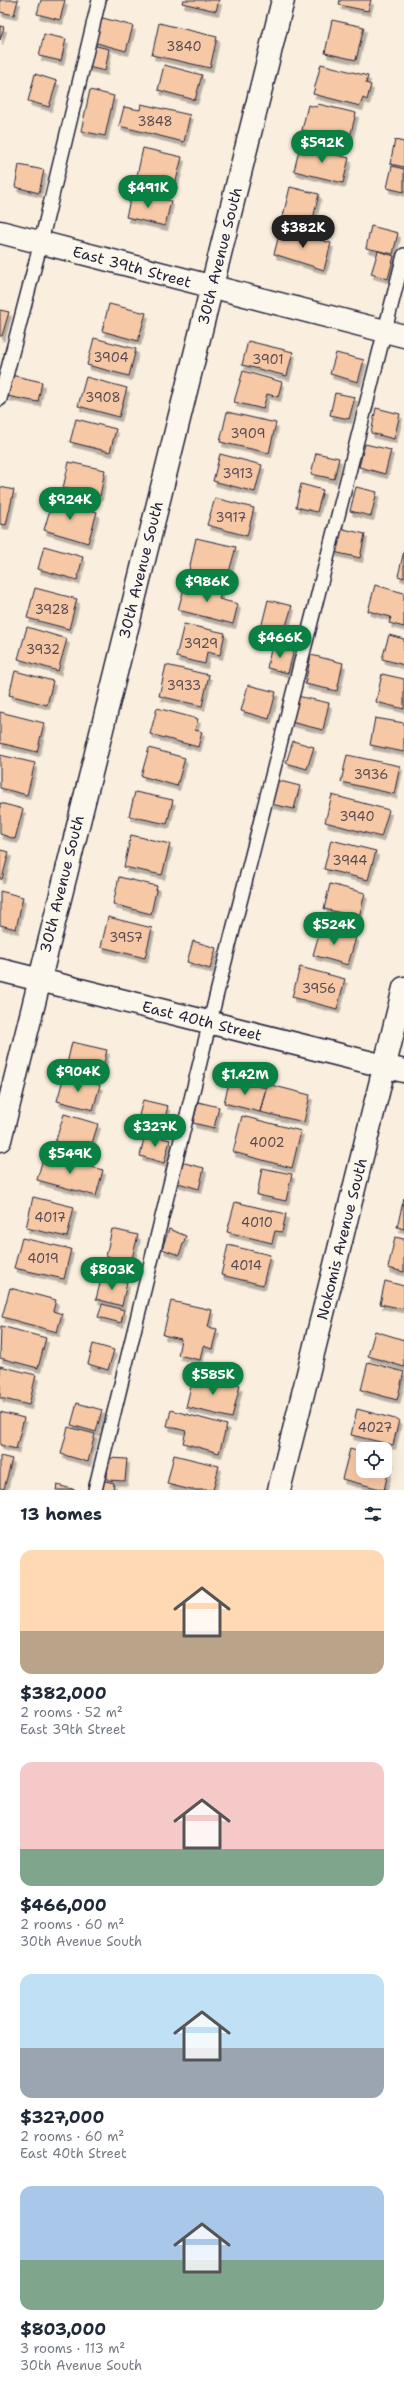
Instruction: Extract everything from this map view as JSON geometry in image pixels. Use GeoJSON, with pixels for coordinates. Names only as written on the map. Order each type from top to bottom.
{"type":"FeatureCollection","features":[{"type":"Feature","properties":{"kind":"street","name":"30th Avenue South"},"geometry":{"type":"LineString","coordinates":[[0,1140],[38,980],[283,0]]}},
{"type":"Feature","properties":{"kind":"street","name":"East 39th Street"},"geometry":{"type":"LineString","coordinates":[[0,232],[394,334]]}},
{"type":"Feature","properties":{"kind":"street","name":"East 40th Street"},"geometry":{"type":"LineString","coordinates":[[0,970],[394,1069]]}},
{"type":"Feature","properties":{"kind":"street","name":"Nokomis Avenue South"},"geometry":{"type":"LineString","coordinates":[[279,1490],[394,1069],[404,988]]}},
{"type":"Feature","properties":{"kind":"lane"},"geometry":{"type":"LineString","coordinates":[[0,399],[41,242],[99,0]]}},
{"type":"Feature","properties":{"kind":"lane"},"geometry":{"type":"LineString","coordinates":[[95,1490],[210,1023],[394,334],[404,255]]}},
{"type":"Feature","properties":{"kind":"building"},"geometry":{"type":"Polygon","coordinates":[[[0,0],[18,0],[14,15],[0,12],[0,0]]]}},
{"type":"Feature","properties":{"kind":"building"},"geometry":{"type":"Polygon","coordinates":[[[41,0],[65,0],[60,20],[37,14],[41,0]]]}},
{"type":"Feature","properties":{"kind":"building"},"geometry":{"type":"Polygon","coordinates":[[[183,0],[219,0],[216,11],[182,3],[183,0]]]}},
{"type":"Feature","properties":{"kind":"building"},"geometry":{"type":"Polygon","coordinates":[[[340,0],[371,0],[368,11],[339,5],[340,0]]]}},
{"type":"Feature","properties":{"kind":"building"},"geometry":{"type":"Polygon","coordinates":[[[99,17],[133,26],[126,51],[93,42],[99,17]]]}},
{"type":"Feature","properties":{"kind":"building"},"geometry":{"type":"Polygon","coordinates":[[[332,20],[364,27],[356,60],[325,53],[332,20]]]}},
{"type":"Feature","properties":{"kind":"building"},"geometry":{"type":"Polygon","coordinates":[[[159,23],[217,37],[210,68],[152,55],[159,23]]]}},
{"type":"Feature","properties":{"kind":"building"},"geometry":{"type":"Polygon","coordinates":[[[0,26],[4,27],[0,40],[0,26]]]}},
{"type":"Feature","properties":{"kind":"building"},"geometry":{"type":"Polygon","coordinates":[[[44,34],[66,39],[61,61],[39,56],[44,34]]]}},
{"type":"Feature","properties":{"kind":"building"},"geometry":{"type":"Polygon","coordinates":[[[92,45],[109,49],[105,71],[88,67],[92,45]]]}},
{"type":"Feature","properties":{"kind":"building"},"geometry":{"type":"Polygon","coordinates":[[[321,64],[368,76],[366,83],[371,85],[367,100],[363,98],[360,106],[313,94],[321,64]]]}},
{"type":"Feature","properties":{"kind":"building"},"geometry":{"type":"Polygon","coordinates":[[[164,65],[202,75],[195,100],[158,90],[164,65]]]}},
{"type":"Feature","properties":{"kind":"building"},"geometry":{"type":"Polygon","coordinates":[[[35,74],[57,81],[49,107],[28,101],[35,74]]]}},
{"type":"Feature","properties":{"kind":"building"},"geometry":{"type":"Polygon","coordinates":[[[90,90],[114,96],[105,136],[81,131],[90,90]]]}},
{"type":"Feature","properties":{"kind":"building"},"geometry":{"type":"Polygon","coordinates":[[[141,104],[190,115],[184,142],[119,126],[124,107],[140,110],[141,104]]]}},
{"type":"Feature","properties":{"kind":"building"},"geometry":{"type":"Polygon","coordinates":[[[318,104],[356,113],[348,145],[310,135],[310,132],[302,130],[308,105],[317,107],[318,104]]]}},
{"type":"Feature","properties":{"kind":"building"},"geometry":{"type":"Polygon","coordinates":[[[395,140],[404,142],[404,167],[390,164],[395,140]]]}},
{"type":"Feature","properties":{"kind":"building"},"geometry":{"type":"Polygon","coordinates":[[[300,146],[349,158],[343,183],[294,171],[300,146]]]}},
{"type":"Feature","properties":{"kind":"building"},"geometry":{"type":"Polygon","coordinates":[[[143,148],[182,157],[175,185],[137,176],[143,148]]]}},
{"type":"Feature","properties":{"kind":"building"},"geometry":{"type":"Polygon","coordinates":[[[19,165],[44,170],[39,193],[15,187],[19,165]]]}},
{"type":"Feature","properties":{"kind":"building"},"geometry":{"type":"Polygon","coordinates":[[[392,166],[404,169],[404,192],[387,188],[392,166]]]}},
{"type":"Feature","properties":{"kind":"building"},"geometry":{"type":"Polygon","coordinates":[[[290,187],[319,194],[311,227],[282,220],[290,187]]]}},
{"type":"Feature","properties":{"kind":"building"},"geometry":{"type":"Polygon","coordinates":[[[132,192],[171,201],[165,226],[126,217],[132,192]]]}},
{"type":"Feature","properties":{"kind":"building"},"geometry":{"type":"Polygon","coordinates":[[[371,226],[398,233],[393,254],[366,248],[371,226]]]}},
{"type":"Feature","properties":{"kind":"building"},"geometry":{"type":"Polygon","coordinates":[[[280,231],[286,233],[287,231],[331,243],[324,270],[274,254],[280,231]]]}},
{"type":"Feature","properties":{"kind":"building"},"geometry":{"type":"Polygon","coordinates":[[[378,251],[394,256],[388,279],[371,274],[378,251]]]}},
{"type":"Feature","properties":{"kind":"building"},"geometry":{"type":"Polygon","coordinates":[[[109,304],[146,313],[138,341],[102,331],[109,304]]]}},
{"type":"Feature","properties":{"kind":"building"},"geometry":{"type":"Polygon","coordinates":[[[0,310],[9,312],[2,336],[0,336],[0,310]]]}},
{"type":"Feature","properties":{"kind":"building"},"geometry":{"type":"Polygon","coordinates":[[[94,338],[136,349],[129,376],[87,365],[94,338]]]}},
{"type":"Feature","properties":{"kind":"building"},"geometry":{"type":"Polygon","coordinates":[[[248,341],[293,352],[287,376],[242,365],[248,341]]]}},
{"type":"Feature","properties":{"kind":"building"},"geometry":{"type":"Polygon","coordinates":[[[336,353],[364,360],[358,382],[330,374],[336,353]]]}},
{"type":"Feature","properties":{"kind":"building"},"geometry":{"type":"Polygon","coordinates":[[[243,371],[282,382],[278,397],[267,394],[263,409],[234,402],[243,371]]]}},
{"type":"Feature","properties":{"kind":"building"},"geometry":{"type":"Polygon","coordinates":[[[11,375],[42,382],[38,402],[7,396],[11,375]]]}},
{"type":"Feature","properties":{"kind":"building"},"geometry":{"type":"Polygon","coordinates":[[[86,377],[127,388],[119,417],[78,406],[86,377]]]}},
{"type":"Feature","properties":{"kind":"building"},"geometry":{"type":"Polygon","coordinates":[[[335,393],[355,397],[349,419],[330,415],[335,393]]]}},
{"type":"Feature","properties":{"kind":"building"},"geometry":{"type":"Polygon","coordinates":[[[376,408],[400,414],[394,439],[371,433],[376,408]]]}},
{"type":"Feature","properties":{"kind":"building"},"geometry":{"type":"Polygon","coordinates":[[[227,412],[276,423],[269,453],[220,442],[227,412]]]}},
{"type":"Feature","properties":{"kind":"building"},"geometry":{"type":"Polygon","coordinates":[[[76,419],[116,429],[110,452],[70,442],[76,419]]]}},
{"type":"Feature","properties":{"kind":"building"},"geometry":{"type":"Polygon","coordinates":[[[365,444],[391,450],[385,474],[359,467],[365,444]]]}},
{"type":"Feature","properties":{"kind":"building"},"geometry":{"type":"Polygon","coordinates":[[[316,453],[339,458],[334,479],[311,474],[316,453]]]}},
{"type":"Feature","properties":{"kind":"building"},"geometry":{"type":"Polygon","coordinates":[[[220,454],[262,465],[255,492],[213,481],[220,454]]]}},
{"type":"Feature","properties":{"kind":"building"},"geometry":{"type":"Polygon","coordinates":[[[69,462],[105,470],[100,496],[63,488],[69,462]]]}},
{"type":"Feature","properties":{"kind":"building"},"geometry":{"type":"Polygon","coordinates":[[[301,484],[323,490],[317,512],[296,507],[301,484]]]}},
{"type":"Feature","properties":{"kind":"building"},"geometry":{"type":"Polygon","coordinates":[[[0,487],[14,490],[6,525],[0,524],[0,487]]]}},
{"type":"Feature","properties":{"kind":"building"},"geometry":{"type":"Polygon","coordinates":[[[356,487],[377,492],[371,516],[350,511],[356,487]]]}},
{"type":"Feature","properties":{"kind":"building"},"geometry":{"type":"Polygon","coordinates":[[[215,498],[254,508],[247,536],[207,525],[215,498]]]}},
{"type":"Feature","properties":{"kind":"building"},"geometry":{"type":"Polygon","coordinates":[[[53,499],[97,512],[88,543],[44,530],[53,499]]]}},
{"type":"Feature","properties":{"kind":"building"},"geometry":{"type":"Polygon","coordinates":[[[339,528],[365,534],[360,558],[334,552],[339,528]]]}},
{"type":"Feature","properties":{"kind":"building"},"geometry":{"type":"Polygon","coordinates":[[[196,538],[236,547],[227,579],[189,570],[196,538]]]}},
{"type":"Feature","properties":{"kind":"building"},"geometry":{"type":"Polygon","coordinates":[[[44,546],[83,557],[77,580],[38,569],[44,546]]]}},
{"type":"Feature","properties":{"kind":"building"},"geometry":{"type":"Polygon","coordinates":[[[404,551],[404,578],[398,576],[404,551]]]}},
{"type":"Feature","properties":{"kind":"building"},"geometry":{"type":"Polygon","coordinates":[[[186,581],[222,590],[219,599],[238,604],[233,624],[178,610],[186,581]]]}},
{"type":"Feature","properties":{"kind":"building"},"geometry":{"type":"Polygon","coordinates":[[[375,585],[404,593],[404,627],[389,623],[391,617],[368,611],[375,585]]]}},
{"type":"Feature","properties":{"kind":"building"},"geometry":{"type":"Polygon","coordinates":[[[35,588],[77,599],[69,629],[27,618],[35,588]]]}},
{"type":"Feature","properties":{"kind":"building"},"geometry":{"type":"Polygon","coordinates":[[[268,600],[292,606],[282,639],[260,632],[268,600]]]}},
{"type":"Feature","properties":{"kind":"building"},"geometry":{"type":"Polygon","coordinates":[[[184,624],[225,633],[220,655],[207,652],[205,664],[176,657],[184,624]]]}},
{"type":"Feature","properties":{"kind":"building"},"geometry":{"type":"Polygon","coordinates":[[[27,627],[67,639],[58,671],[18,659],[27,627]]]}},
{"type":"Feature","properties":{"kind":"building"},"geometry":{"type":"Polygon","coordinates":[[[389,635],[404,639],[404,665],[382,659],[389,635]]]}},
{"type":"Feature","properties":{"kind":"building"},"geometry":{"type":"Polygon","coordinates":[[[272,645],[294,650],[288,673],[267,668],[272,645]]]}},
{"type":"Feature","properties":{"kind":"building"},"geometry":{"type":"Polygon","coordinates":[[[311,655],[343,663],[337,691],[305,684],[311,655]]]}},
{"type":"Feature","properties":{"kind":"building"},"geometry":{"type":"Polygon","coordinates":[[[166,665],[209,675],[202,706],[159,696],[166,665]]]}},
{"type":"Feature","properties":{"kind":"building"},"geometry":{"type":"Polygon","coordinates":[[[15,671],[53,681],[47,705],[9,695],[15,671]]]}},
{"type":"Feature","properties":{"kind":"building"},"geometry":{"type":"Polygon","coordinates":[[[382,674],[404,679],[404,709],[376,702],[382,674]]]}},
{"type":"Feature","properties":{"kind":"building"},"geometry":{"type":"Polygon","coordinates":[[[248,685],[276,692],[269,719],[241,711],[248,685]]]}},
{"type":"Feature","properties":{"kind":"building"},"geometry":{"type":"Polygon","coordinates":[[[297,696],[329,703],[323,730],[291,722],[297,696]]]}},
{"type":"Feature","properties":{"kind":"building"},"geometry":{"type":"Polygon","coordinates":[[[157,708],[198,719],[195,730],[202,732],[198,747],[150,734],[157,708]]]}},
{"type":"Feature","properties":{"kind":"building"},"geometry":{"type":"Polygon","coordinates":[[[0,712],[44,723],[37,752],[0,743],[0,712]]]}},
{"type":"Feature","properties":{"kind":"building"},"geometry":{"type":"Polygon","coordinates":[[[375,718],[404,723],[404,752],[370,745],[375,718]]]}},
{"type":"Feature","properties":{"kind":"building"},"geometry":{"type":"Polygon","coordinates":[[[293,741],[314,747],[307,769],[286,763],[293,741]]]}},
{"type":"Feature","properties":{"kind":"building"},"geometry":{"type":"Polygon","coordinates":[[[149,748],[185,758],[177,786],[141,776],[149,748]]]}},
{"type":"Feature","properties":{"kind":"building"},"geometry":{"type":"Polygon","coordinates":[[[0,755],[35,763],[27,795],[0,788],[0,755]]]}},
{"type":"Feature","properties":{"kind":"building"},"geometry":{"type":"Polygon","coordinates":[[[347,755],[400,766],[394,794],[341,782],[347,755]]]}},
{"type":"Feature","properties":{"kind":"building"},"geometry":{"type":"Polygon","coordinates":[[[276,780],[300,786],[294,809],[271,804],[276,780]]]}},
{"type":"Feature","properties":{"kind":"building"},"geometry":{"type":"Polygon","coordinates":[[[135,792],[173,800],[167,824],[129,816],[135,792]]]}},
{"type":"Feature","properties":{"kind":"building"},"geometry":{"type":"Polygon","coordinates":[[[332,795],[389,810],[381,837],[325,822],[332,795]]]}},
{"type":"Feature","properties":{"kind":"building"},"geometry":{"type":"Polygon","coordinates":[[[0,803],[23,809],[15,839],[0,834],[0,803]]]}},
{"type":"Feature","properties":{"kind":"building"},"geometry":{"type":"Polygon","coordinates":[[[131,835],[170,844],[162,875],[124,867],[131,835]]]}},
{"type":"Feature","properties":{"kind":"building"},"geometry":{"type":"Polygon","coordinates":[[[331,840],[376,851],[368,880],[324,869],[331,840]]]}},
{"type":"Feature","properties":{"kind":"building"},"geometry":{"type":"Polygon","coordinates":[[[0,850],[9,852],[2,879],[0,879],[0,850]]]}},
{"type":"Feature","properties":{"kind":"building"},"geometry":{"type":"Polygon","coordinates":[[[119,877],[157,886],[151,914],[113,904],[119,877]]]}},
{"type":"Feature","properties":{"kind":"building"},"geometry":{"type":"Polygon","coordinates":[[[330,884],[365,893],[359,917],[324,909],[330,884]]]}},
{"type":"Feature","properties":{"kind":"building"},"geometry":{"type":"Polygon","coordinates":[[[0,891],[23,897],[16,929],[0,925],[0,891]]]}},
{"type":"Feature","properties":{"kind":"building"},"geometry":{"type":"Polygon","coordinates":[[[108,917],[152,928],[145,958],[101,947],[108,917]]]}},
{"type":"Feature","properties":{"kind":"building"},"geometry":{"type":"Polygon","coordinates":[[[321,927],[356,937],[348,965],[313,955],[321,927]]]}},
{"type":"Feature","properties":{"kind":"building"},"geometry":{"type":"Polygon","coordinates":[[[193,941],[216,948],[210,969],[187,962],[193,941]]]}},
{"type":"Feature","properties":{"kind":"building"},"geometry":{"type":"Polygon","coordinates":[[[300,967],[345,979],[337,1009],[292,997],[300,967]]]}},
{"type":"Feature","properties":{"kind":"building"},"geometry":{"type":"Polygon","coordinates":[[[72,1042],[107,1050],[101,1076],[66,1068],[72,1042]]]}},
{"type":"Feature","properties":{"kind":"building"},"geometry":{"type":"Polygon","coordinates":[[[64,1076],[100,1085],[93,1110],[57,1101],[64,1076]]]}},
{"type":"Feature","properties":{"kind":"building"},"geometry":{"type":"Polygon","coordinates":[[[230,1079],[266,1088],[260,1112],[224,1103],[230,1079]]]}},
{"type":"Feature","properties":{"kind":"building"},"geometry":{"type":"Polygon","coordinates":[[[267,1084],[310,1095],[304,1122],[260,1112],[267,1084]]]}},
{"type":"Feature","properties":{"kind":"building"},"geometry":{"type":"Polygon","coordinates":[[[143,1100],[168,1106],[161,1133],[136,1127],[143,1100]]]}},
{"type":"Feature","properties":{"kind":"building"},"geometry":{"type":"Polygon","coordinates":[[[198,1102],[219,1107],[214,1128],[193,1123],[198,1102]]]}},
{"type":"Feature","properties":{"kind":"building"},"geometry":{"type":"Polygon","coordinates":[[[64,1114],[98,1124],[89,1153],[55,1143],[64,1114]]]}},
{"type":"Feature","properties":{"kind":"building"},"geometry":{"type":"Polygon","coordinates":[[[242,1116],[301,1131],[292,1168],[233,1152],[242,1116]]]}},
{"type":"Feature","properties":{"kind":"building"},"geometry":{"type":"Polygon","coordinates":[[[145,1134],[170,1140],[164,1163],[140,1156],[145,1134]]]}},
{"type":"Feature","properties":{"kind":"building"},"geometry":{"type":"Polygon","coordinates":[[[44,1155],[103,1170],[96,1196],[37,1180],[44,1155]]]}},
{"type":"Feature","properties":{"kind":"building"},"geometry":{"type":"Polygon","coordinates":[[[181,1162],[204,1168],[199,1189],[175,1182],[181,1162]]]}},
{"type":"Feature","properties":{"kind":"building"},"geometry":{"type":"Polygon","coordinates":[[[262,1168],[292,1174],[286,1201],[257,1195],[262,1168]]]}},
{"type":"Feature","properties":{"kind":"building"},"geometry":{"type":"Polygon","coordinates":[[[33,1197],[74,1207],[67,1237],[26,1228],[33,1197]]]}},
{"type":"Feature","properties":{"kind":"building"},"geometry":{"type":"Polygon","coordinates":[[[404,1198],[404,1229],[397,1227],[404,1198]]]}},
{"type":"Feature","properties":{"kind":"building"},"geometry":{"type":"Polygon","coordinates":[[[235,1202],[286,1214],[282,1232],[275,1231],[272,1243],[227,1232],[235,1202]]]}},
{"type":"Feature","properties":{"kind":"building"},"geometry":{"type":"Polygon","coordinates":[[[112,1229],[138,1235],[131,1262],[106,1256],[112,1229]]]}},
{"type":"Feature","properties":{"kind":"building"},"geometry":{"type":"Polygon","coordinates":[[[169,1229],[186,1236],[179,1255],[162,1249],[169,1229]]]}},
{"type":"Feature","properties":{"kind":"building"},"geometry":{"type":"Polygon","coordinates":[[[395,1237],[404,1239],[404,1272],[388,1268],[395,1237]]]}},
{"type":"Feature","properties":{"kind":"building"},"geometry":{"type":"Polygon","coordinates":[[[22,1238],[71,1249],[64,1279],[14,1268],[22,1238]]]}},
{"type":"Feature","properties":{"kind":"building"},"geometry":{"type":"Polygon","coordinates":[[[228,1245],[270,1255],[263,1285],[221,1275],[228,1245]]]}},
{"type":"Feature","properties":{"kind":"building"},"geometry":{"type":"Polygon","coordinates":[[[102,1276],[127,1282],[122,1306],[96,1299],[102,1276]]]}},
{"type":"Feature","properties":{"kind":"building"},"geometry":{"type":"Polygon","coordinates":[[[385,1281],[404,1286],[404,1309],[380,1304],[385,1281]]]}},
{"type":"Feature","properties":{"kind":"building"},"geometry":{"type":"Polygon","coordinates":[[[10,1288],[56,1300],[53,1311],[62,1314],[57,1332],[2,1317],[10,1288]]]}},
{"type":"Feature","properties":{"kind":"building"},"geometry":{"type":"Polygon","coordinates":[[[171,1301],[212,1310],[208,1327],[217,1329],[212,1349],[203,1346],[200,1360],[178,1355],[181,1339],[163,1335],[171,1301]]]}},
{"type":"Feature","properties":{"kind":"building"},"geometry":{"type":"Polygon","coordinates":[[[102,1304],[124,1310],[121,1323],[98,1317],[102,1304]]]}},
{"type":"Feature","properties":{"kind":"building"},"geometry":{"type":"Polygon","coordinates":[[[1,1326],[46,1338],[38,1368],[0,1358],[1,1326]]]}},
{"type":"Feature","properties":{"kind":"building"},"geometry":{"type":"Polygon","coordinates":[[[375,1331],[404,1340],[404,1367],[368,1356],[375,1331]]]}},
{"type":"Feature","properties":{"kind":"building"},"geometry":{"type":"Polygon","coordinates":[[[93,1344],[114,1350],[108,1370],[88,1364],[93,1344]]]}},
{"type":"Feature","properties":{"kind":"building"},"geometry":{"type":"Polygon","coordinates":[[[368,1362],[404,1372],[397,1400],[361,1390],[368,1362]]]}},
{"type":"Feature","properties":{"kind":"building"},"geometry":{"type":"Polygon","coordinates":[[[0,1366],[36,1375],[29,1405],[0,1398],[0,1366]]]}},
{"type":"Feature","properties":{"kind":"building"},"geometry":{"type":"Polygon","coordinates":[[[194,1374],[240,1385],[232,1418],[186,1407],[194,1374]]]}},
{"type":"Feature","properties":{"kind":"building"},"geometry":{"type":"Polygon","coordinates":[[[77,1403],[102,1410],[96,1432],[71,1425],[77,1403]]]}},
{"type":"Feature","properties":{"kind":"building"},"geometry":{"type":"Polygon","coordinates":[[[357,1409],[399,1420],[393,1445],[392,1442],[380,1442],[351,1435],[357,1409]]]}},
{"type":"Feature","properties":{"kind":"building"},"geometry":{"type":"Polygon","coordinates":[[[171,1410],[227,1425],[219,1453],[183,1443],[186,1431],[167,1426],[171,1410]]]}},
{"type":"Feature","properties":{"kind":"building"},"geometry":{"type":"Polygon","coordinates":[[[0,1412],[24,1418],[16,1449],[0,1445],[0,1412]]]}},
{"type":"Feature","properties":{"kind":"building"},"geometry":{"type":"Polygon","coordinates":[[[68,1427],[95,1434],[88,1462],[61,1454],[68,1427]]]}},
{"type":"Feature","properties":{"kind":"building"},"geometry":{"type":"Polygon","coordinates":[[[350,1449],[356,1451],[356,1478],[387,1478],[384,1490],[342,1479],[350,1449]]]}},
{"type":"Feature","properties":{"kind":"building"},"geometry":{"type":"Polygon","coordinates":[[[174,1455],[219,1466],[213,1490],[191,1490],[167,1484],[174,1455]]]}},
{"type":"Feature","properties":{"kind":"building"},"geometry":{"type":"Polygon","coordinates":[[[0,1456],[12,1459],[4,1489],[0,1488],[0,1456]]]}},
{"type":"Feature","properties":{"kind":"building"},"geometry":{"type":"Polygon","coordinates":[[[108,1458],[127,1459],[125,1481],[107,1480],[108,1458]]]}},
{"type":"Feature","properties":{"kind":"building"},"geometry":{"type":"Polygon","coordinates":[[[101,1480],[114,1483],[113,1490],[99,1490],[101,1480]]]}},
{"type":"Feature","properties":{"kind":"building"},"geometry":{"type":"Polygon","coordinates":[[[57,1485],[76,1490],[56,1490],[57,1485]]]}}]}
